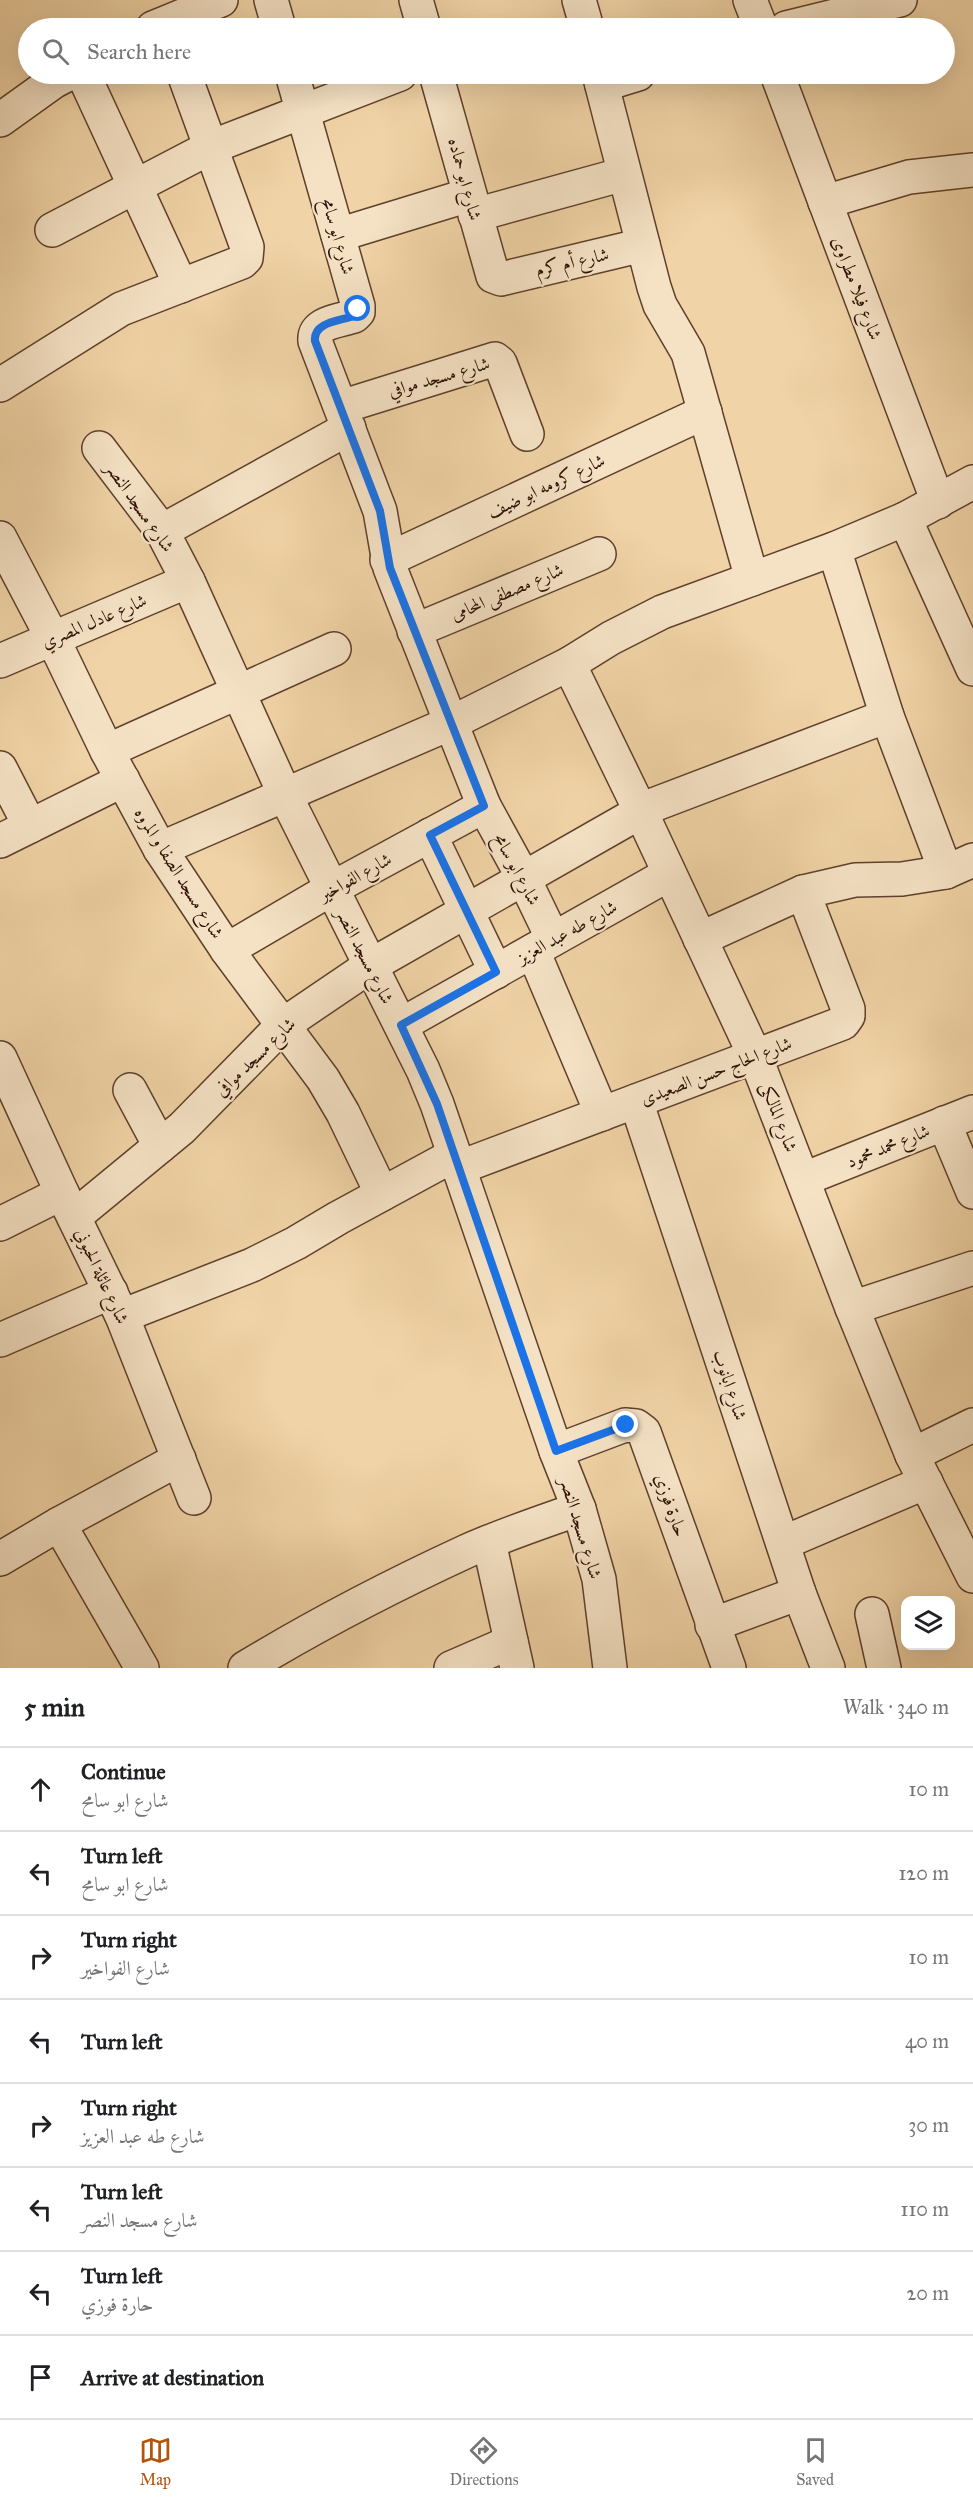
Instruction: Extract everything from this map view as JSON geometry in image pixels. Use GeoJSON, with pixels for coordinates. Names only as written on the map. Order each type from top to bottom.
{"type":"FeatureCollection","features":[{"type":"Feature","properties":{"kind":"street"},"geometry":{"type":"LineString","coordinates":[[271,0],[276,18]]}},
{"type":"Feature","properties":{"kind":"street"},"geometry":{"type":"LineString","coordinates":[[416,0],[421,18]]}},
{"type":"Feature","properties":{"kind":"street"},"geometry":{"type":"LineString","coordinates":[[579,0],[584,18]]}},
{"type":"Feature","properties":{"kind":"street"},"geometry":{"type":"LineString","coordinates":[[750,0],[756,18]]}},
{"type":"Feature","properties":{"kind":"street"},"geometry":{"type":"LineString","coordinates":[[827,18],[900,0]]}},
{"type":"Feature","properties":{"kind":"street"},"geometry":{"type":"LineString","coordinates":[[177,18],[208,2]]}},
{"type":"Feature","properties":{"kind":"street"},"geometry":{"type":"LineString","coordinates":[[0,120],[50,84]]}},
{"type":"Feature","properties":{"kind":"street"},"geometry":{"type":"LineString","coordinates":[[88,84],[181,286]]}},
{"type":"Feature","properties":{"kind":"street"},"geometry":{"type":"LineString","coordinates":[[0,385],[121,309],[242,262],[248,253],[188,84]]}},
{"type":"Feature","properties":{"kind":"street","name":"شارع ابو سامح"},"geometry":{"type":"LineString","coordinates":[[295,84],[358,312],[351,317],[320,327],[315,337],[380,511],[387,560],[484,806],[524,879],[543,945],[602,1114]]}},
{"type":"Feature","properties":{"kind":"street"},"geometry":{"type":"LineString","coordinates":[[52,230],[211,147],[373,84]]}},
{"type":"Feature","properties":{"kind":"street","name":"شارع ابو حماده"},"geometry":{"type":"LineString","coordinates":[[439,84],[490,272],[497,279],[501,279]]}},
{"type":"Feature","properties":{"kind":"street"},"geometry":{"type":"LineString","coordinates":[[601,84],[660,304],[688,353],[752,579]]}},
{"type":"Feature","properties":{"kind":"street","name":"شارع فيلا مطراوى"},"geometry":{"type":"LineString","coordinates":[[781,84],[938,502]]}},
{"type":"Feature","properties":{"kind":"street"},"geometry":{"type":"LineString","coordinates":[[825,202],[909,177],[973,170]]}},
{"type":"Feature","properties":{"kind":"street"},"geometry":{"type":"LineString","coordinates":[[338,235],[624,174]]}},
{"type":"Feature","properties":{"kind":"street","name":"شارع أم كرم"},"geometry":{"type":"LineString","coordinates":[[501,279],[643,245]]}},
{"type":"Feature","properties":{"kind":"street","name":"شارع مسجد موافي"},"geometry":{"type":"LineString","coordinates":[[345,417],[495,359],[500,363],[526,434]]}},
{"type":"Feature","properties":{"kind":"street","name":"شارع كرومه ابو ضيف"},"geometry":{"type":"LineString","coordinates":[[387,560],[705,412]]}},
{"type":"Feature","properties":{"kind":"street"},"geometry":{"type":"LineString","coordinates":[[162,531],[345,417]]}},
{"type":"Feature","properties":{"kind":"street","name":"شارع مسجد النصر"},"geometry":{"type":"LineString","coordinates":[[99,448],[162,531],[188,581],[285,795],[434,1095],[556,1451],[579,1509],[599,1579],[610,1668]]}},
{"type":"Feature","properties":{"kind":"street"},"geometry":{"type":"LineString","coordinates":[[160,849],[451,723],[569,664],[611,638],[662,612],[834,549],[905,519],[973,482]]}},
{"type":"Feature","properties":{"kind":"street"},"geometry":{"type":"LineString","coordinates":[[905,519],[973,669]]}},
{"type":"Feature","properties":{"kind":"street","name":"شارع مسجد الصفا و المروه"},"geometry":{"type":"LineString","coordinates":[[0,538],[53,639],[107,751],[160,849],[227,950],[328,1087],[382,1194]]}},
{"type":"Feature","properties":{"kind":"street"},"geometry":{"type":"LineString","coordinates":[[700,939],[803,892],[855,880],[902,879],[959,866],[887,716],[834,549]]}},
{"type":"Feature","properties":{"kind":"street","name":"شارع مصطفى المحامى"},"geometry":{"type":"LineString","coordinates":[[414,631],[599,554]]}},
{"type":"Feature","properties":{"kind":"street","name":"شارع عادل المصري"},"geometry":{"type":"LineString","coordinates":[[0,661],[188,581]]}},
{"type":"Feature","properties":{"kind":"street"},"geometry":{"type":"LineString","coordinates":[[107,751],[334,649]]}},
{"type":"Feature","properties":{"kind":"street","name":"شارع المالكى"},"geometry":{"type":"LineString","coordinates":[[569,664],[755,1056],[852,1308],[919,1468],[973,1576]]}},
{"type":"Feature","properties":{"kind":"street","name":"شارع مسجد موافي"},"geometry":{"type":"LineString","coordinates":[[0,1224],[68,1205],[160,1146],[182,1128],[284,1025],[370,966],[640,811],[887,716]]}},
{"type":"Feature","properties":{"kind":"street"},"geometry":{"type":"LineString","coordinates":[[0,768],[30,826]]}},
{"type":"Feature","properties":{"kind":"street"},"geometry":{"type":"LineString","coordinates":[[0,841],[123,780]]}},
{"type":"Feature","properties":{"kind":"street","name":"شارع الفواخير"},"geometry":{"type":"LineString","coordinates":[[227,950],[331,889],[484,806]]}},
{"type":"Feature","properties":{"kind":"street"},"geometry":{"type":"LineString","coordinates":[[430,835],[496,972]]}},
{"type":"Feature","properties":{"kind":"street","name":"شارع طه عبد العزيز"},"geometry":{"type":"LineString","coordinates":[[401,1025],[669,874]]}},
{"type":"Feature","properties":{"kind":"street","name":"شارع الحاج حسن الصعيدى"},"geometry":{"type":"LineString","coordinates":[[0,1340],[252,1265],[296,1244],[382,1194],[456,1162],[602,1114],[843,1023],[848,1016],[848,1009],[803,892]]}},
{"type":"Feature","properties":{"kind":"street","name":"شارع عائلة الحبوني"},"geometry":{"type":"LineString","coordinates":[[0,1058],[116,1304],[194,1498]]}},
{"type":"Feature","properties":{"kind":"street"},"geometry":{"type":"LineString","coordinates":[[130,1090],[160,1146]]}},
{"type":"Feature","properties":{"kind":"street","name":"شارع ابانوب"},"geometry":{"type":"LineString","coordinates":[[636,1101],[799,1593],[828,1668]]}},
{"type":"Feature","properties":{"kind":"street"},"geometry":{"type":"LineString","coordinates":[[959,1117],[973,1192]]}},
{"type":"Feature","properties":{"kind":"street","name":"شارع محمد محمود"},"geometry":{"type":"LineString","coordinates":[[804,1179],[959,1117]]}},
{"type":"Feature","properties":{"kind":"street"},"geometry":{"type":"LineString","coordinates":[[852,1308],[973,1268]]}},
{"type":"Feature","properties":{"kind":"street","name":"حارة فوزي"},"geometry":{"type":"LineString","coordinates":[[556,1451],[626,1425],[636,1426],[644,1432],[729,1668]]}},
{"type":"Feature","properties":{"kind":"street"},"geometry":{"type":"LineString","coordinates":[[783,1543],[919,1468],[973,1425]]}},
{"type":"Feature","properties":{"kind":"street"},"geometry":{"type":"LineString","coordinates":[[0,1559],[179,1459]]}},
{"type":"Feature","properties":{"kind":"street"},"geometry":{"type":"LineString","coordinates":[[245,1668],[385,1590],[489,1542],[579,1509]]}},
{"type":"Feature","properties":{"kind":"street"},"geometry":{"type":"LineString","coordinates":[[59,1524],[142,1668]]}},
{"type":"Feature","properties":{"kind":"street"},"geometry":{"type":"LineString","coordinates":[[451,1668],[514,1655],[489,1542]]}},
{"type":"Feature","properties":{"kind":"street"},"geometry":{"type":"LineString","coordinates":[[712,1625],[799,1593]]}},
{"type":"Feature","properties":{"kind":"street"},"geometry":{"type":"LineString","coordinates":[[872,1614],[884,1668]]}},
{"type":"Feature","properties":{"kind":"route"},"geometry":{"type":"LineString","coordinates":[[358,309],[354,316],[317,329],[315,341],[375,495],[384,531],[387,560],[484,806],[430,835],[496,972],[401,1025],[437,1104],[556,1451],[626,1425]]}}]}
